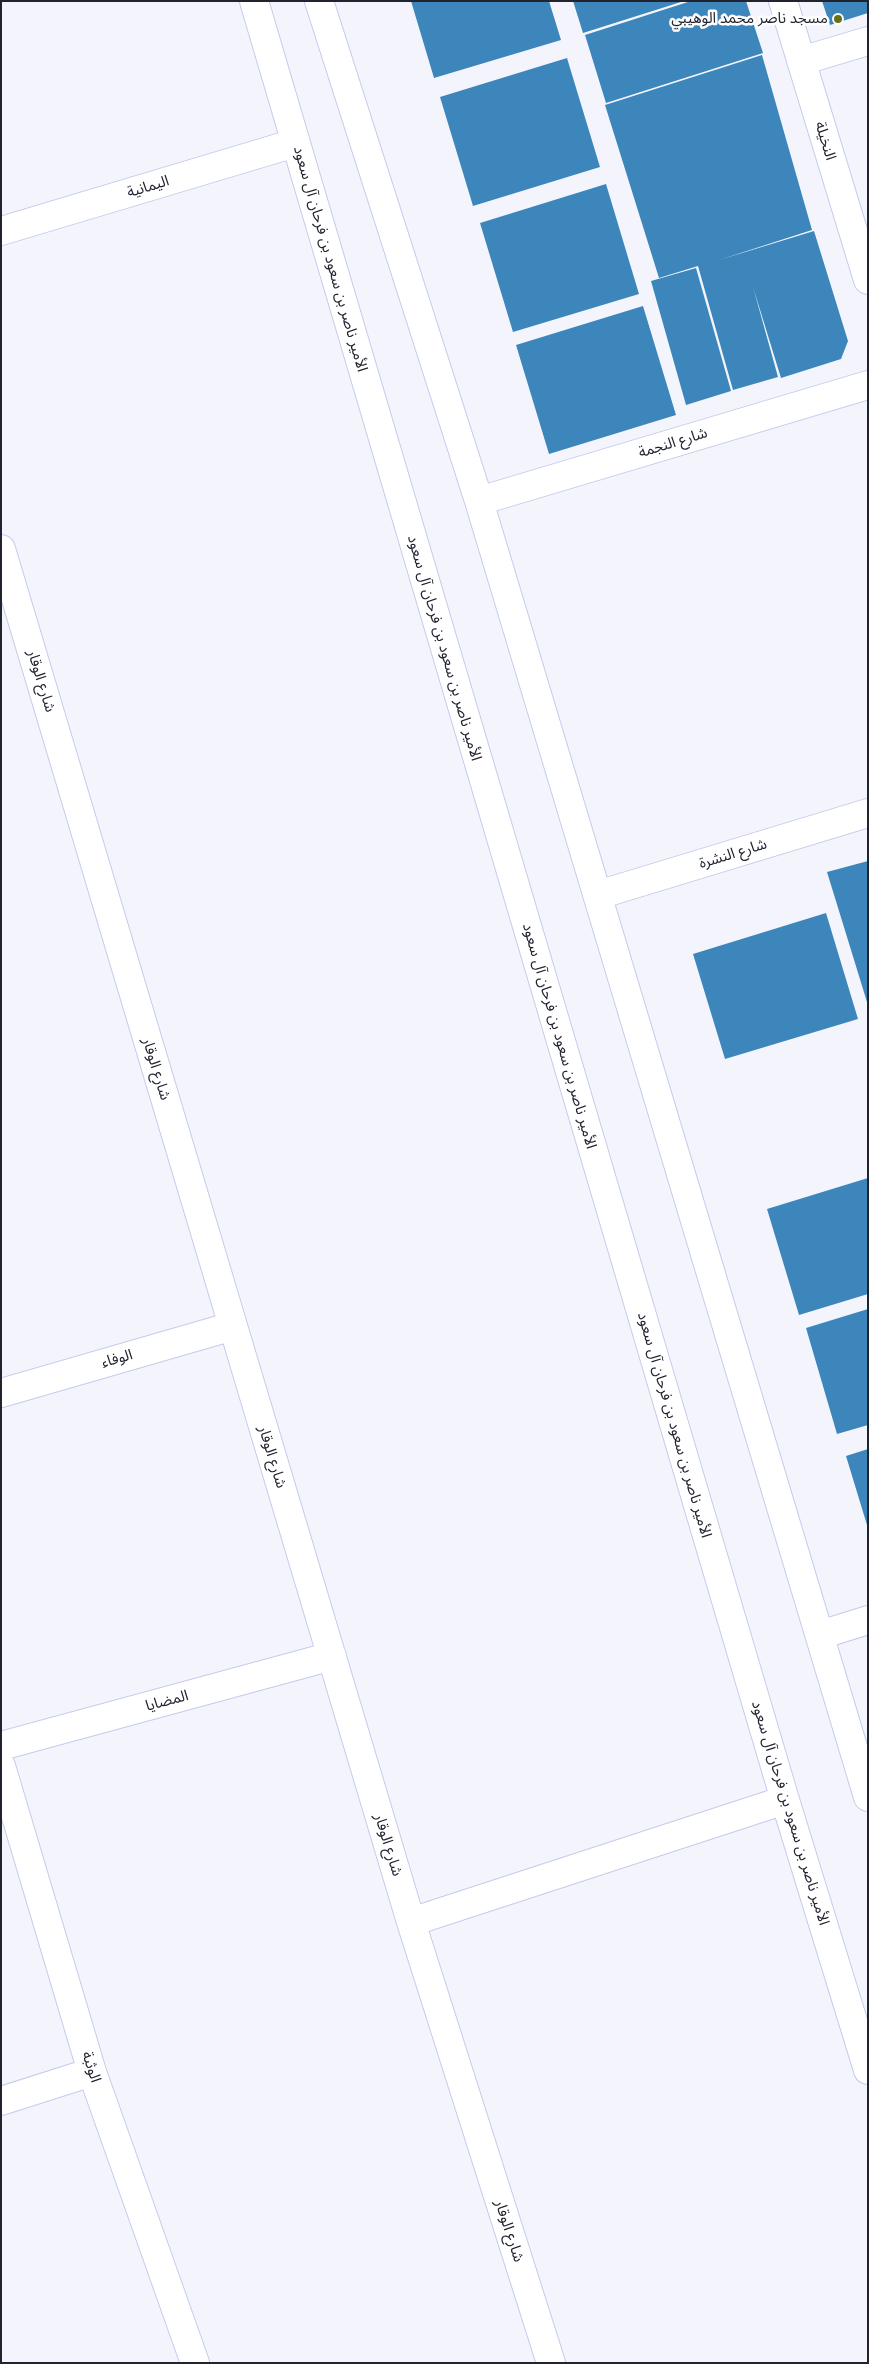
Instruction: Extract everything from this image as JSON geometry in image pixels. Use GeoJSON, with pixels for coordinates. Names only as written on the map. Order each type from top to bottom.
{"type":"FeatureCollection","features":[{"type":"Feature","properties":{"kind":"street","name":"الأمير ناصر بن سعود بن فرحان آل سعود"},"geometry":{"type":"LineString","coordinates":[[254,1],[785,1800],[868,2070]]}},
{"type":"Feature","properties":{"kind":"street"},"geometry":{"type":"LineString","coordinates":[[319,1],[479,502],[868,1797]]}},
{"type":"Feature","properties":{"kind":"street","name":"النخيلة"},"geometry":{"type":"LineString","coordinates":[[783,1],[868,280]]}},
{"type":"Feature","properties":{"kind":"street"},"geometry":{"type":"LineString","coordinates":[[801,61],[868,42]]}},
{"type":"Feature","properties":{"kind":"street","name":"اليمانية"},"geometry":{"type":"LineString","coordinates":[[1,231],[295,144]]}},
{"type":"Feature","properties":{"kind":"street","name":"شارع النجمة"},"geometry":{"type":"LineString","coordinates":[[479,502],[868,385]]}},
{"type":"Feature","properties":{"kind":"street","name":"شارع الوقار"},"geometry":{"type":"LineString","coordinates":[[1,549],[411,1922],[551,2363]]}},
{"type":"Feature","properties":{"kind":"street","name":"شارع النشرة"},"geometry":{"type":"LineString","coordinates":[[598,895],[868,813]]}},
{"type":"Feature","properties":{"kind":"street","name":"الوفاء"},"geometry":{"type":"LineString","coordinates":[[1,1393],[233,1326]]}},
{"type":"Feature","properties":{"kind":"street"},"geometry":{"type":"LineString","coordinates":[[820,1635],[868,1620]]}},
{"type":"Feature","properties":{"kind":"street","name":"المضايا"},"geometry":{"type":"LineString","coordinates":[[1,1746],[332,1656]]}},
{"type":"Feature","properties":{"kind":"street","name":"الوثبة"},"geometry":{"type":"LineString","coordinates":[[1,1766],[92,2072],[195,2363]]}},
{"type":"Feature","properties":{"kind":"street"},"geometry":{"type":"LineString","coordinates":[[411,1922],[785,1800]]}},
{"type":"Feature","properties":{"kind":"street"},"geometry":{"type":"LineString","coordinates":[[1,2101],[92,2072]]}},
{"type":"Feature","properties":{"kind":"building"},"geometry":{"type":"Polygon","coordinates":[[[411,1],[549,1],[561,40],[434,78],[411,1]]]}},
{"type":"Feature","properties":{"kind":"building"},"geometry":{"type":"Polygon","coordinates":[[[573,1],[681,1],[681,2],[583,33],[573,1]]]}},
{"type":"Feature","properties":{"kind":"building"},"geometry":{"type":"Polygon","coordinates":[[[691,1],[746,1],[763,53],[606,103],[585,35],[691,1]]]}},
{"type":"Feature","properties":{"kind":"building","name":"مسجد ناصر محمد الوهيبي"},"geometry":{"type":"Polygon","coordinates":[[[822,1],[868,1],[868,13],[830,25],[822,1]]]}},
{"type":"Feature","properties":{"kind":"building"},"geometry":{"type":"Polygon","coordinates":[[[762,55],[812,230],[719,260],[814,231],[848,341],[841,359],[781,378],[753,287],[778,377],[733,390],[698,266],[659,278],[605,105],[762,55]]]}},
{"type":"Feature","properties":{"kind":"building"},"geometry":{"type":"Polygon","coordinates":[[[567,58],[600,167],[473,206],[440,97],[567,58]]]}},
{"type":"Feature","properties":{"kind":"building"},"geometry":{"type":"Polygon","coordinates":[[[606,184],[639,294],[513,332],[480,223],[606,184]]]}},
{"type":"Feature","properties":{"kind":"building"},"geometry":{"type":"Polygon","coordinates":[[[696,268],[731,391],[686,405],[651,281],[696,268]]]}},
{"type":"Feature","properties":{"kind":"building"},"geometry":{"type":"Polygon","coordinates":[[[643,306],[676,415],[549,454],[516,345],[643,306]]]}},
{"type":"Feature","properties":{"kind":"building"},"geometry":{"type":"Polygon","coordinates":[[[868,861],[868,1002],[867,1002],[827,872],[868,861]]]}},
{"type":"Feature","properties":{"kind":"building"},"geometry":{"type":"Polygon","coordinates":[[[826,913],[858,1019],[725,1059],[693,954],[826,913]]]}},
{"type":"Feature","properties":{"kind":"building"},"geometry":{"type":"Polygon","coordinates":[[[868,1178],[868,1294],[799,1315],[767,1209],[868,1178]]]}},
{"type":"Feature","properties":{"kind":"building"},"geometry":{"type":"Polygon","coordinates":[[[868,1309],[868,1425],[837,1434],[806,1328],[868,1309]]]}},
{"type":"Feature","properties":{"kind":"building"},"geometry":{"type":"Polygon","coordinates":[[[868,1449],[868,1525],[867,1525],[846,1456],[868,1449]]]}},
{"type":"Feature","properties":{"kind":"place","name":"مسجد ناصر محمد الوهيبي"},"geometry":{"type":"Point","coordinates":[838,19]}}]}
